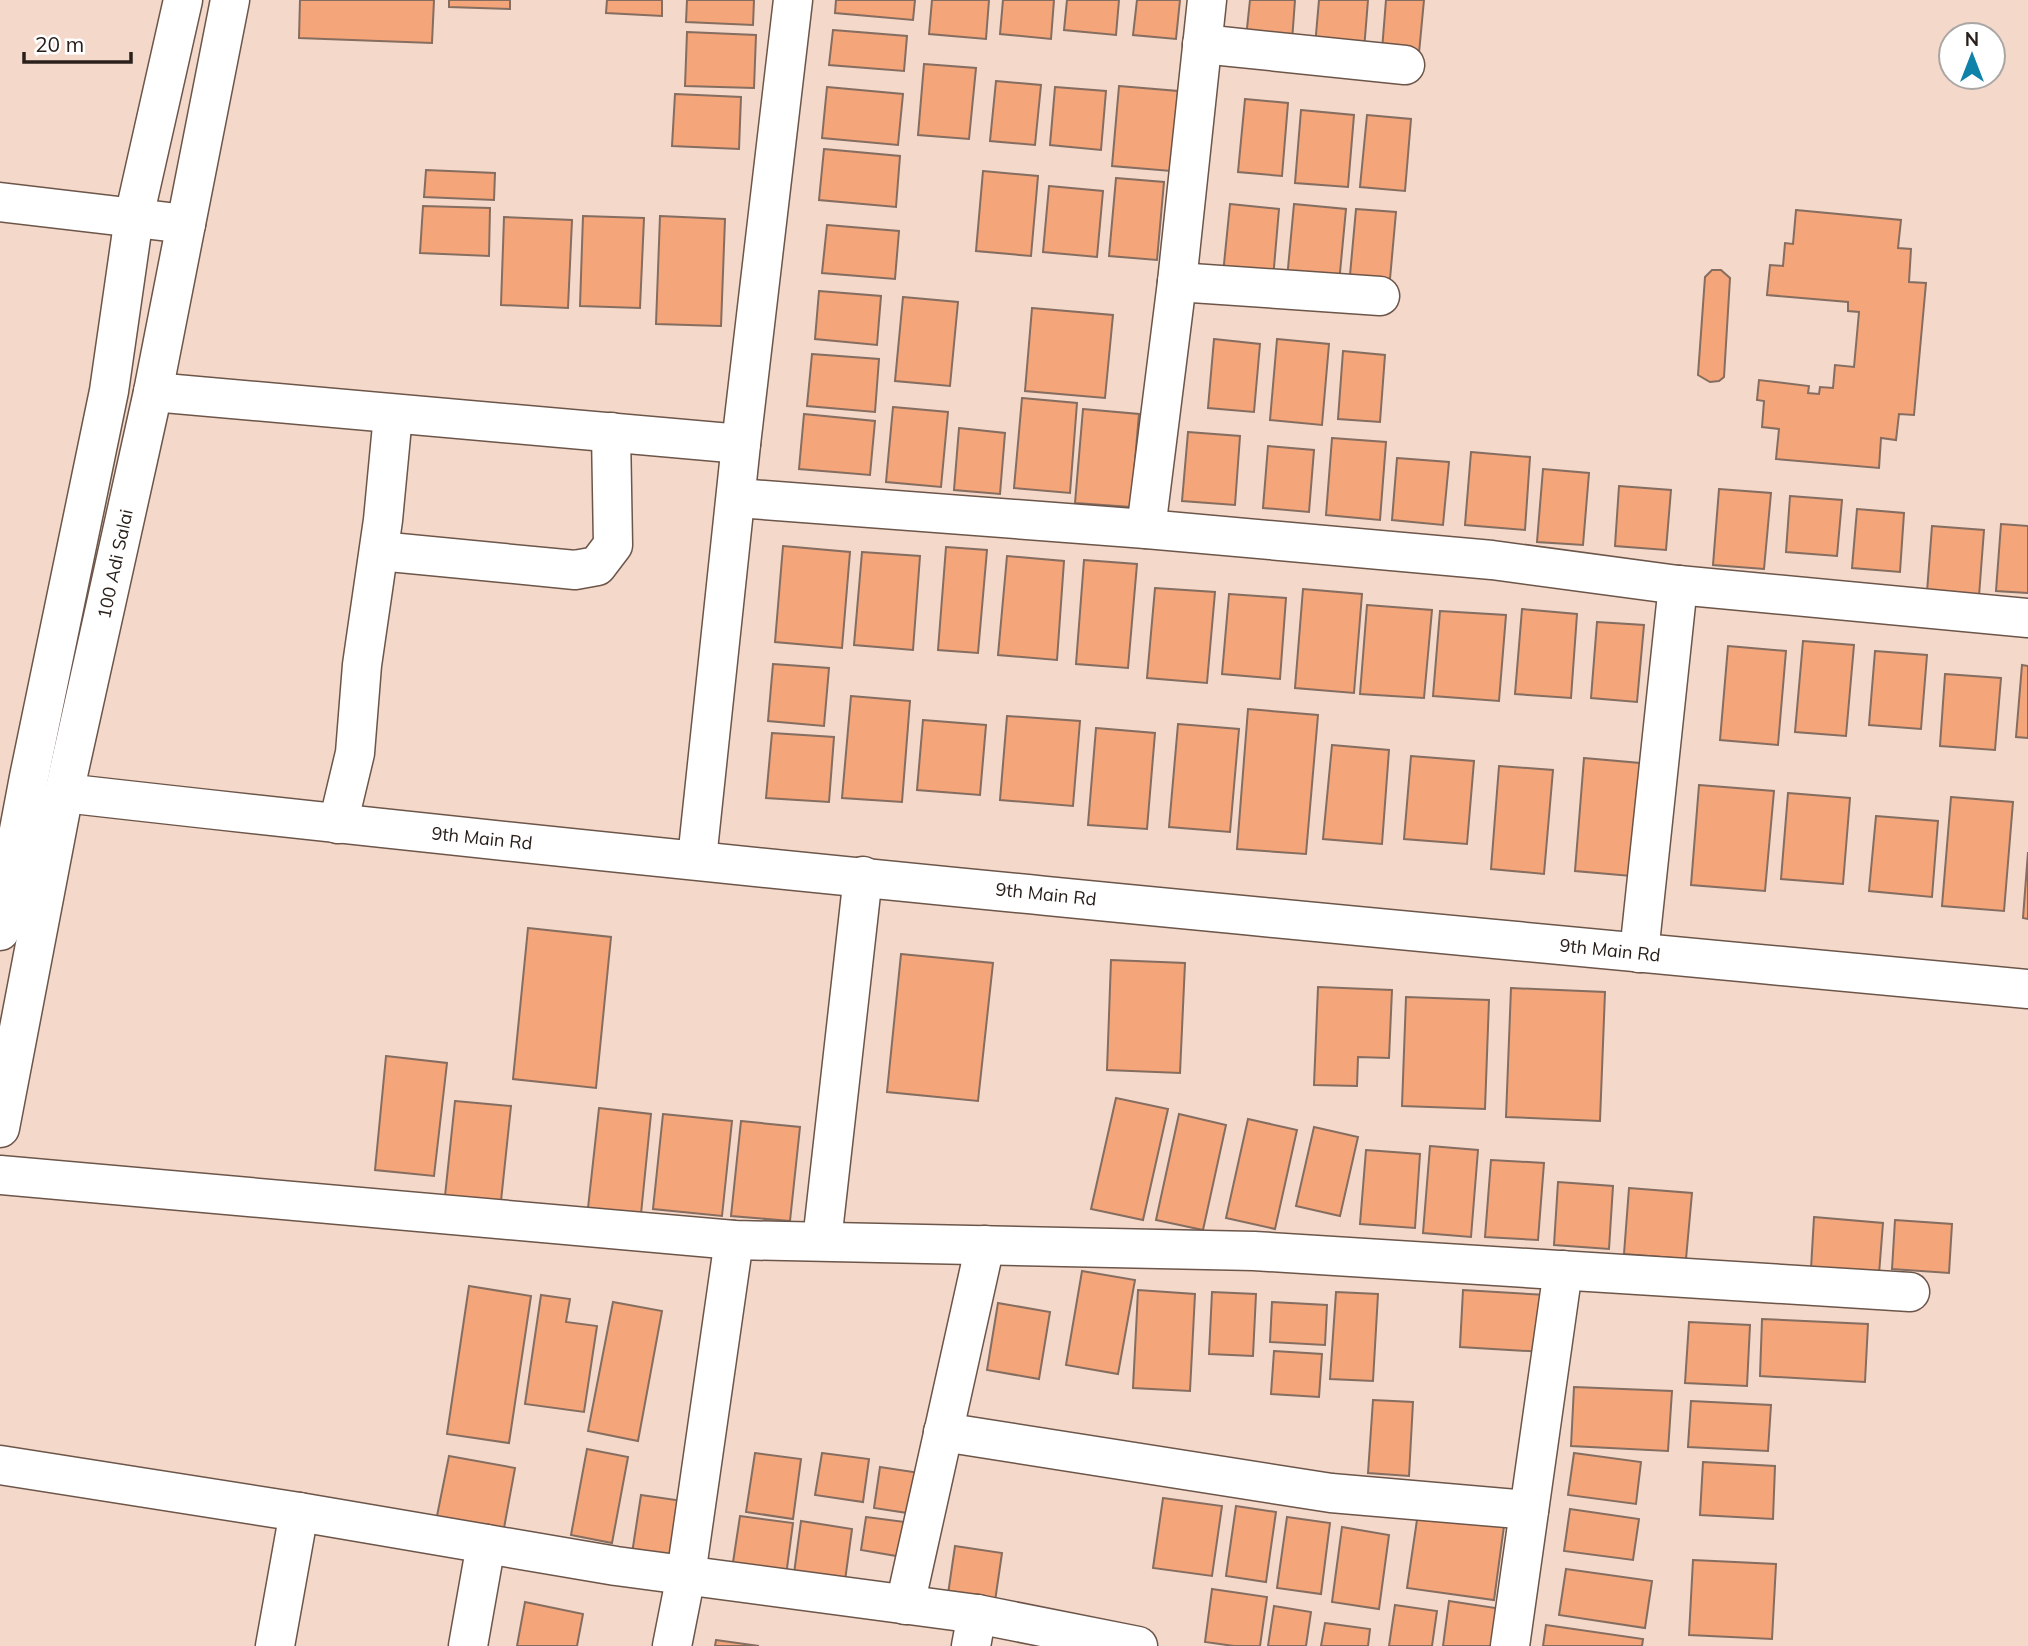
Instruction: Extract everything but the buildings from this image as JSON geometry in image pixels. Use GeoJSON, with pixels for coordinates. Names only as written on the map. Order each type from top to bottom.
{"type":"FeatureCollection","features":[{"type":"Feature","properties":{"kind":"street"},"geometry":{"type":"LineString","coordinates":[[0,931],[109,391],[134,217],[183,0]]}},
{"type":"Feature","properties":{"kind":"street","name":"100 Adi Salai"},"geometry":{"type":"LineString","coordinates":[[0,1128],[64,793],[153,393],[230,0]]}},
{"type":"Feature","properties":{"kind":"street"},"geometry":{"type":"LineString","coordinates":[[697,859],[741,444],[793,0]]}},
{"type":"Feature","properties":{"kind":"street"},"geometry":{"type":"LineString","coordinates":[[1146,529],[1177,282],[1206,0]]}},
{"type":"Feature","properties":{"kind":"street"},"geometry":{"type":"LineString","coordinates":[[1202,44],[1405,65]]}},
{"type":"Feature","properties":{"kind":"street"},"geometry":{"type":"LineString","coordinates":[[0,202],[186,225]]}},
{"type":"Feature","properties":{"kind":"street"},"geometry":{"type":"LineString","coordinates":[[1177,282],[1380,296]]}},
{"type":"Feature","properties":{"kind":"street"},"geometry":{"type":"LineString","coordinates":[[153,393],[741,444]]}},
{"type":"Feature","properties":{"kind":"street"},"geometry":{"type":"LineString","coordinates":[[338,824],[355,753],[362,666],[379,551],[393,415]]}},
{"type":"Feature","properties":{"kind":"street"},"geometry":{"type":"LineString","coordinates":[[379,551],[575,570],[597,566],[613,545],[611,432]]}},
{"type":"Feature","properties":{"kind":"street"},"geometry":{"type":"LineString","coordinates":[[737,498],[1146,529],[1492,560],[1678,585],[2028,618]]}},
{"type":"Feature","properties":{"kind":"street"},"geometry":{"type":"LineString","coordinates":[[1639,953],[1678,585]]}},
{"type":"Feature","properties":{"kind":"street","name":"9th Main Rd"},"geometry":{"type":"LineString","coordinates":[[64,793],[338,824],[2028,989]]}},
{"type":"Feature","properties":{"kind":"street"},"geometry":{"type":"LineString","coordinates":[[822,1241],[863,876]]}},
{"type":"Feature","properties":{"kind":"street"},"geometry":{"type":"LineString","coordinates":[[0,1175],[734,1240],[1254,1251],[1910,1292]]}},
{"type":"Feature","properties":{"kind":"street"},"geometry":{"type":"LineString","coordinates":[[671,1646],[686,1575],[734,1240]]}},
{"type":"Feature","properties":{"kind":"street"},"geometry":{"type":"LineString","coordinates":[[905,1605],[985,1245]]}},
{"type":"Feature","properties":{"kind":"street"},"geometry":{"type":"LineString","coordinates":[[1510,1646],[1563,1270]]}},
{"type":"Feature","properties":{"kind":"street"},"geometry":{"type":"LineString","coordinates":[[943,1432],[1331,1493],[1529,1510]]}},
{"type":"Feature","properties":{"kind":"street"},"geometry":{"type":"LineString","coordinates":[[0,1465],[686,1575],[905,1605],[974,1630],[1138,1646]]}},
{"type":"Feature","properties":{"kind":"street"},"geometry":{"type":"LineString","coordinates":[[275,1646],[299,1512]]}},
{"type":"Feature","properties":{"kind":"street"},"geometry":{"type":"LineString","coordinates":[[468,1646],[486,1544]]}}]}
